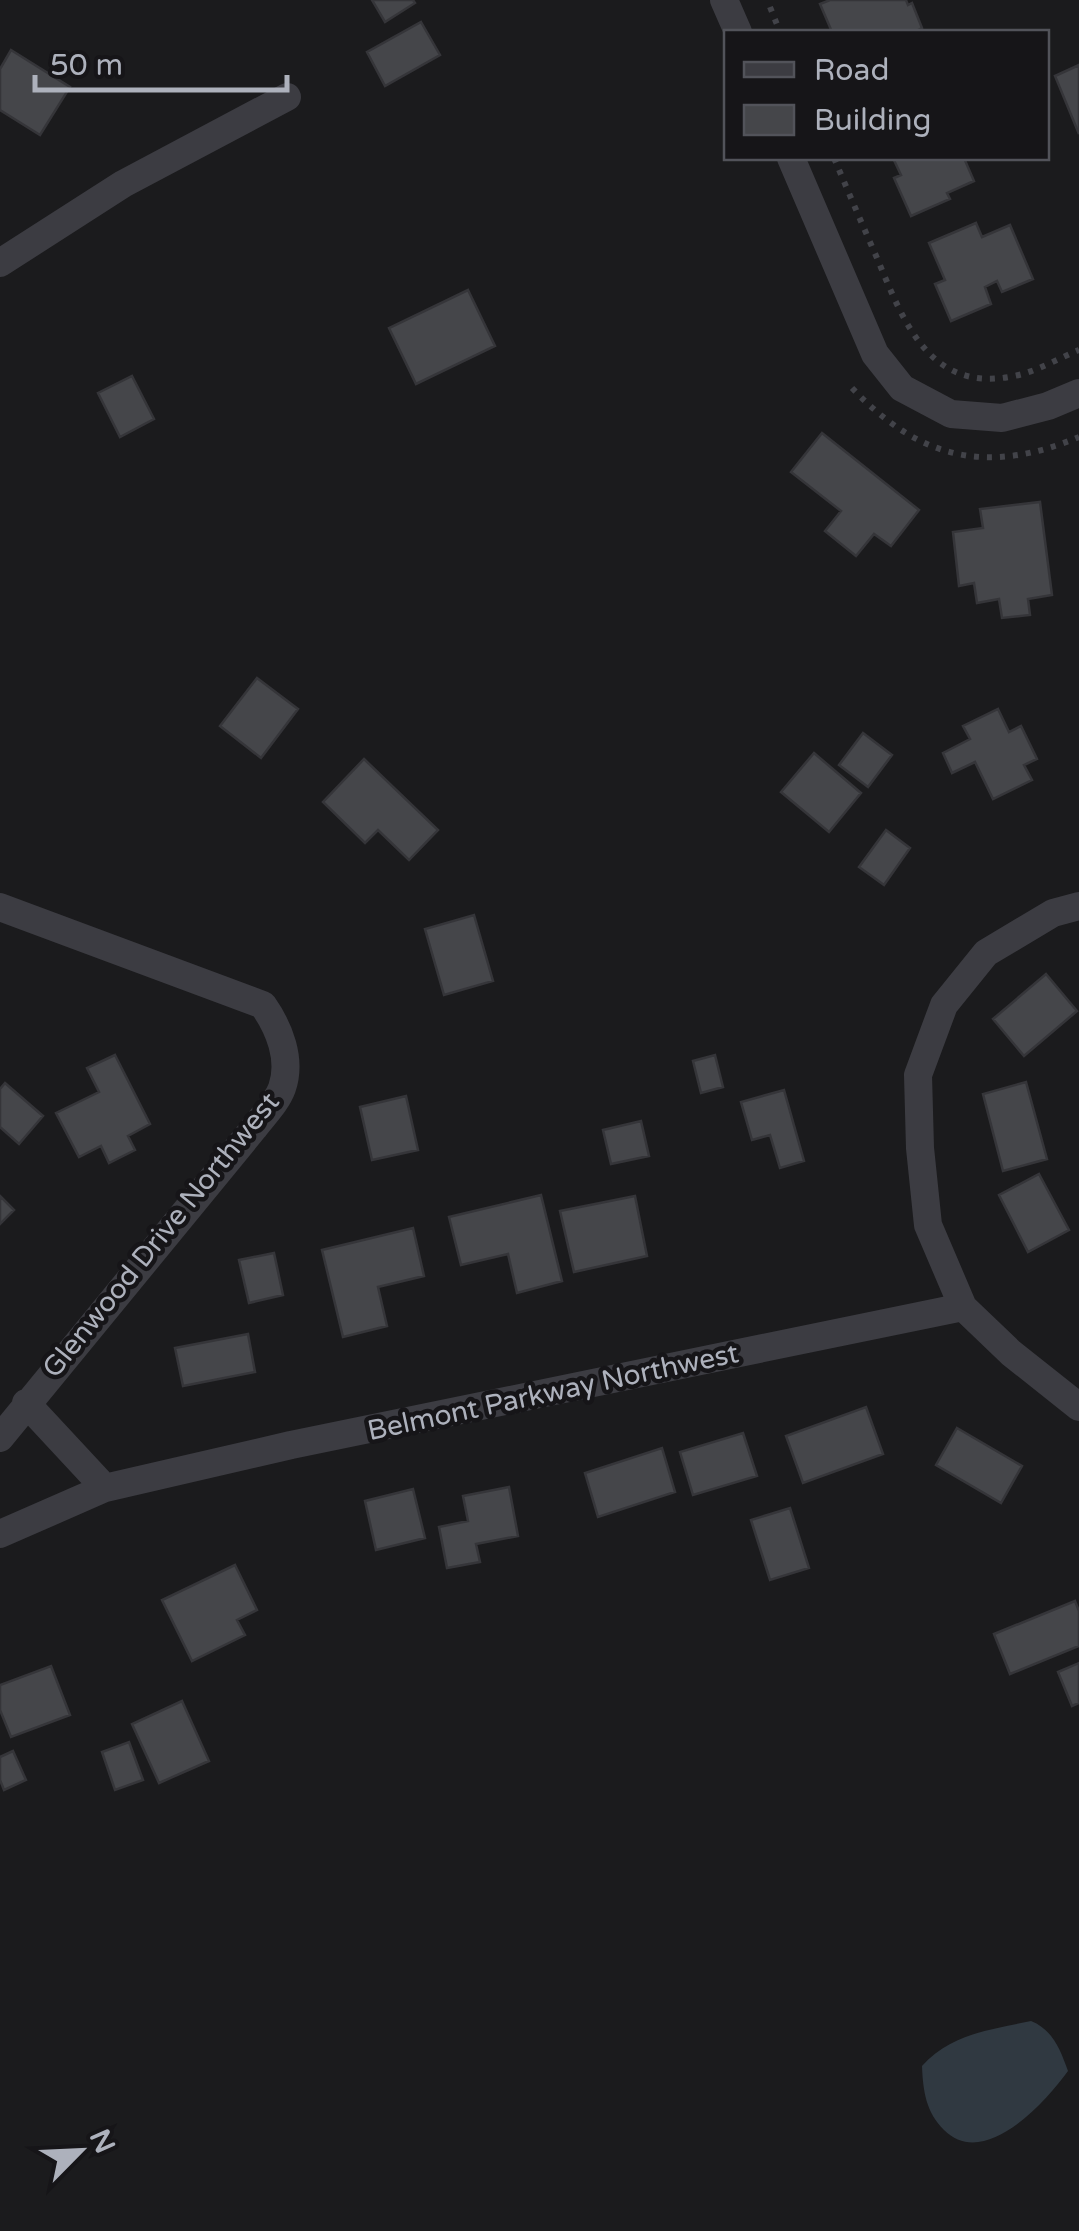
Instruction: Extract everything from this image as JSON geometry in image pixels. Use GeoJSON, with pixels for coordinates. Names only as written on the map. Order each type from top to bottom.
{"type":"FeatureCollection","features":[{"type":"Feature","properties":{"kind":"street"},"geometry":{"type":"LineString","coordinates":[[724,0],[737,30]]}},
{"type":"Feature","properties":{"kind":"street"},"geometry":{"type":"LineString","coordinates":[[0,263],[122,184],[287,97]]}},
{"type":"Feature","properties":{"kind":"street"},"geometry":{"type":"LineString","coordinates":[[792,160],[875,354],[902,388],[951,414],[1002,418],[1079,393]]}},
{"type":"Feature","properties":{"kind":"street"},"geometry":{"type":"LineString","coordinates":[[1079,906],[1054,913],[986,954],[944,1005],[918,1075],[928,1225],[963,1307],[1011,1353],[1079,1407]]}},
{"type":"Feature","properties":{"kind":"street","name":"Glenwood Drive Northwest"},"geometry":{"type":"LineString","coordinates":[[0,907],[262,1005],[279,1028],[285,1061],[282,1088],[254,1128],[0,1438]]}},
{"type":"Feature","properties":{"kind":"street","name":"Belmont Parkway Northwest"},"geometry":{"type":"LineString","coordinates":[[0,1534],[105,1488],[963,1307]]}},
{"type":"Feature","properties":{"kind":"street"},"geometry":{"type":"LineString","coordinates":[[26,1403],[105,1488]]}},
{"type":"Feature","properties":{"kind":"path"},"geometry":{"type":"LineString","coordinates":[[770,8],[779,30]]}},
{"type":"Feature","properties":{"kind":"path"},"geometry":{"type":"LineString","coordinates":[[835,160],[903,319],[924,351],[970,376],[1014,376],[1079,350]]}},
{"type":"Feature","properties":{"kind":"shaded area"},"geometry":{"type":"Polygon","coordinates":[[[1031,2021],[1050,2035],[1062,2055],[1068,2071],[1058,2084],[1029,2114],[995,2137],[977,2142],[960,2140],[944,2130],[927,2101],[922,2066],[959,2040],[1031,2021]]]}},
{"type":"Feature","properties":{"kind":"building"},"geometry":{"type":"Polygon","coordinates":[[[372,0],[413,0],[415,3],[385,22],[372,0]]]}},
{"type":"Feature","properties":{"kind":"building"},"geometry":{"type":"Polygon","coordinates":[[[830,0],[906,0],[908,5],[912,3],[922,28],[831,30],[820,4],[830,0]]]}},
{"type":"Feature","properties":{"kind":"building"},"geometry":{"type":"Polygon","coordinates":[[[421,22],[440,55],[385,86],[367,52],[421,22]]]}},
{"type":"Feature","properties":{"kind":"building"},"geometry":{"type":"Polygon","coordinates":[[[11,50],[70,87],[40,135],[0,110],[0,69],[11,50]]]}},
{"type":"Feature","properties":{"kind":"building"},"geometry":{"type":"Polygon","coordinates":[[[1079,65],[1079,134],[1055,76],[1079,65]]]}},
{"type":"Feature","properties":{"kind":"building"},"geometry":{"type":"Polygon","coordinates":[[[894,160],[965,160],[974,181],[947,193],[950,199],[911,216],[894,178],[901,175],[894,160]]]}},
{"type":"Feature","properties":{"kind":"building"},"geometry":{"type":"Polygon","coordinates":[[[976,223],[982,237],[1010,225],[1033,279],[1002,292],[997,281],[985,287],[991,304],[951,321],[935,284],[945,280],[929,243],[976,223]]]}},
{"type":"Feature","properties":{"kind":"building"},"geometry":{"type":"Polygon","coordinates":[[[468,290],[495,346],[416,384],[389,328],[468,290]]]}},
{"type":"Feature","properties":{"kind":"building"},"geometry":{"type":"Polygon","coordinates":[[[132,376],[154,419],[120,437],[98,393],[132,376]]]}},
{"type":"Feature","properties":{"kind":"building"},"geometry":{"type":"Polygon","coordinates":[[[822,433],[919,510],[891,546],[874,534],[856,556],[825,531],[841,511],[791,472],[822,433]]]}},
{"type":"Feature","properties":{"kind":"building"},"geometry":{"type":"Polygon","coordinates":[[[1040,502],[1052,595],[1028,599],[1030,615],[1002,618],[999,599],[977,603],[974,583],[959,586],[953,532],[983,528],[980,509],[1040,502]]]}},
{"type":"Feature","properties":{"kind":"building"},"geometry":{"type":"Polygon","coordinates":[[[257,678],[298,709],[261,758],[220,726],[257,678]]]}},
{"type":"Feature","properties":{"kind":"building"},"geometry":{"type":"Polygon","coordinates":[[[998,709],[1009,732],[1021,726],[1037,759],[1024,765],[1032,780],[993,799],[975,762],[952,773],[943,753],[970,739],[963,726],[998,709]]]}},
{"type":"Feature","properties":{"kind":"building"},"geometry":{"type":"Polygon","coordinates":[[[863,733],[892,755],[868,787],[839,765],[863,733]]]}},
{"type":"Feature","properties":{"kind":"building"},"geometry":{"type":"Polygon","coordinates":[[[814,753],[861,793],[829,832],[781,792],[814,753]]]}},
{"type":"Feature","properties":{"kind":"building"},"geometry":{"type":"Polygon","coordinates":[[[364,759],[438,830],[409,860],[378,830],[365,843],[323,802],[364,759]]]}},
{"type":"Feature","properties":{"kind":"building"},"geometry":{"type":"Polygon","coordinates":[[[886,830],[910,848],[884,885],[859,867],[886,830]]]}},
{"type":"Feature","properties":{"kind":"building"},"geometry":{"type":"Polygon","coordinates":[[[474,915],[493,981],[444,995],[425,929],[474,915]]]}},
{"type":"Feature","properties":{"kind":"building"},"geometry":{"type":"Polygon","coordinates":[[[1046,974],[1077,1011],[1024,1056],[993,1019],[1046,974]]]}},
{"type":"Feature","properties":{"kind":"building"},"geometry":{"type":"Polygon","coordinates":[[[115,1055],[150,1124],[128,1136],[135,1150],[109,1163],[101,1146],[79,1157],[56,1113],[99,1092],[87,1068],[115,1055]]]}},
{"type":"Feature","properties":{"kind":"building"},"geometry":{"type":"Polygon","coordinates":[[[715,1055],[723,1087],[701,1093],[693,1061],[715,1055]]]}},
{"type":"Feature","properties":{"kind":"building"},"geometry":{"type":"Polygon","coordinates":[[[1026,1082],[1047,1159],[1003,1171],[983,1094],[1026,1082]]]}},
{"type":"Feature","properties":{"kind":"building"},"geometry":{"type":"Polygon","coordinates":[[[5,1083],[43,1116],[19,1144],[0,1127],[0,1089],[5,1083]]]}},
{"type":"Feature","properties":{"kind":"building"},"geometry":{"type":"Polygon","coordinates":[[[784,1090],[804,1161],[780,1168],[770,1135],[752,1140],[741,1102],[784,1090]]]}},
{"type":"Feature","properties":{"kind":"building"},"geometry":{"type":"Polygon","coordinates":[[[406,1096],[418,1150],[372,1160],[360,1107],[406,1096]]]}},
{"type":"Feature","properties":{"kind":"building"},"geometry":{"type":"Polygon","coordinates":[[[641,1121],[649,1156],[611,1164],[603,1130],[641,1121]]]}},
{"type":"Feature","properties":{"kind":"building"},"geometry":{"type":"Polygon","coordinates":[[[1039,1174],[1069,1230],[1028,1252],[999,1195],[1039,1174]]]}},
{"type":"Feature","properties":{"kind":"building"},"geometry":{"type":"Polygon","coordinates":[[[541,1195],[562,1281],[517,1293],[508,1254],[461,1265],[449,1217],[541,1195]]]}},
{"type":"Feature","properties":{"kind":"building"},"geometry":{"type":"Polygon","coordinates":[[[0,1196],[14,1210],[0,1224],[0,1196]]]}},
{"type":"Feature","properties":{"kind":"building"},"geometry":{"type":"Polygon","coordinates":[[[635,1196],[647,1256],[574,1272],[560,1211],[635,1196]]]}},
{"type":"Feature","properties":{"kind":"building"},"geometry":{"type":"Polygon","coordinates":[[[413,1228],[424,1276],[378,1287],[387,1326],[343,1337],[322,1250],[413,1228]]]}},
{"type":"Feature","properties":{"kind":"building"},"geometry":{"type":"Polygon","coordinates":[[[274,1253],[283,1295],[249,1303],[239,1260],[274,1253]]]}},
{"type":"Feature","properties":{"kind":"building"},"geometry":{"type":"Polygon","coordinates":[[[248,1334],[255,1372],[183,1386],[175,1348],[248,1334]]]}},
{"type":"Feature","properties":{"kind":"building"},"geometry":{"type":"Polygon","coordinates":[[[866,1407],[883,1454],[803,1483],[786,1436],[866,1407]]]}},
{"type":"Feature","properties":{"kind":"building"},"geometry":{"type":"Polygon","coordinates":[[[957,1428],[1022,1466],[1001,1503],[936,1465],[957,1428]]]}},
{"type":"Feature","properties":{"kind":"building"},"geometry":{"type":"Polygon","coordinates":[[[743,1433],[757,1476],[693,1495],[680,1452],[743,1433]]]}},
{"type":"Feature","properties":{"kind":"building"},"geometry":{"type":"Polygon","coordinates":[[[662,1448],[675,1492],[598,1517],[585,1473],[662,1448]]]}},
{"type":"Feature","properties":{"kind":"building"},"geometry":{"type":"Polygon","coordinates":[[[509,1487],[518,1536],[476,1544],[480,1562],[447,1568],[439,1527],[468,1521],[463,1496],[509,1487]]]}},
{"type":"Feature","properties":{"kind":"building"},"geometry":{"type":"Polygon","coordinates":[[[413,1489],[425,1538],[376,1550],[365,1501],[413,1489]]]}},
{"type":"Feature","properties":{"kind":"building"},"geometry":{"type":"Polygon","coordinates":[[[790,1508],[809,1568],[770,1580],[751,1520],[790,1508]]]}},
{"type":"Feature","properties":{"kind":"building"},"geometry":{"type":"Polygon","coordinates":[[[235,1565],[257,1610],[237,1620],[245,1635],[192,1661],[162,1600],[235,1565]]]}},
{"type":"Feature","properties":{"kind":"building"},"geometry":{"type":"Polygon","coordinates":[[[1075,1601],[1079,1611],[1079,1646],[1010,1674],[994,1634],[1075,1601]]]}},
{"type":"Feature","properties":{"kind":"building"},"geometry":{"type":"Polygon","coordinates":[[[1079,1663],[1079,1703],[1072,1706],[1058,1672],[1079,1663]]]}},
{"type":"Feature","properties":{"kind":"building"},"geometry":{"type":"Polygon","coordinates":[[[51,1666],[70,1715],[11,1737],[0,1710],[0,1685],[51,1666]]]}},
{"type":"Feature","properties":{"kind":"building"},"geometry":{"type":"Polygon","coordinates":[[[182,1701],[209,1761],[159,1783],[132,1724],[182,1701]]]}},
{"type":"Feature","properties":{"kind":"building"},"geometry":{"type":"Polygon","coordinates":[[[129,1742],[143,1780],[115,1790],[102,1752],[129,1742]]]}},
{"type":"Feature","properties":{"kind":"building"},"geometry":{"type":"Polygon","coordinates":[[[13,1751],[26,1780],[4,1790],[0,1757],[13,1751]]]}}]}
